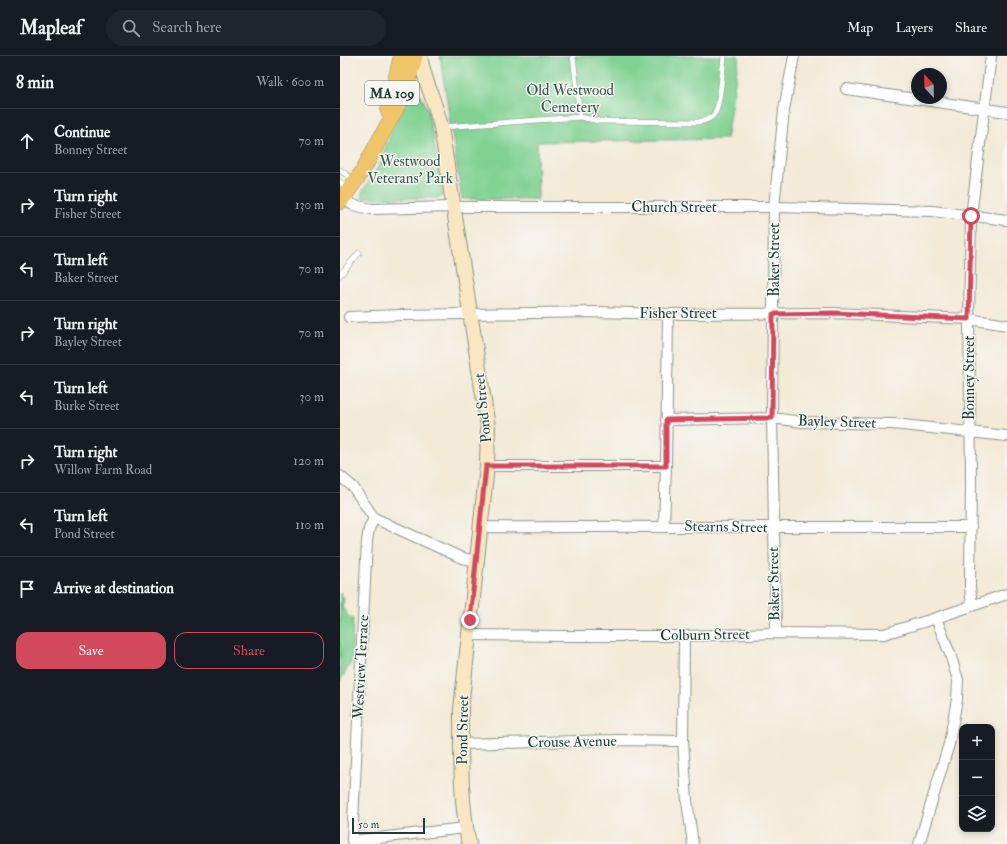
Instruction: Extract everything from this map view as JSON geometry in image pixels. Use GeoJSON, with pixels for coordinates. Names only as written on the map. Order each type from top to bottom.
{"type":"FeatureCollection","features":[{"type":"Feature","properties":{"kind":"main road","name":"MA 109"},"geometry":{"type":"LineString","coordinates":[[383,130],[400,56]]}},
{"type":"Feature","properties":{"kind":"main road","name":"MA 109"},"geometry":{"type":"LineString","coordinates":[[346,191],[370,157],[406,88],[415,56]]}},
{"type":"Feature","properties":{"kind":"street","name":"Pond Street"},"geometry":{"type":"LineString","coordinates":[[405,56],[411,72],[440,122]]}},
{"type":"Feature","properties":{"kind":"street","name":"Pond Street"},"geometry":{"type":"LineString","coordinates":[[420,56],[425,80],[435,104],[440,122],[488,427],[477,561],[461,709],[461,744],[466,828],[469,844]]}},
{"type":"Feature","properties":{"kind":"street","name":"Baker Street"},"geometry":{"type":"LineString","coordinates":[[776,633],[772,418],[774,207],[783,118],[794,56]]}},
{"type":"Feature","properties":{"kind":"street","name":"Bonney Street"},"geometry":{"type":"LineString","coordinates":[[972,606],[970,587],[971,527],[969,319],[971,216],[991,56]]}},
{"type":"Feature","properties":{"kind":"street"},"geometry":{"type":"LineString","coordinates":[[846,89],[1007,112]]}},
{"type":"Feature","properties":{"kind":"street","name":"Church Street"},"geometry":{"type":"LineString","coordinates":[[346,191],[353,205],[371,209],[453,207],[774,207],[932,211],[1007,220]]}},
{"type":"Feature","properties":{"kind":"street","name":"Fisher Street"},"geometry":{"type":"LineString","coordinates":[[349,317],[596,312],[668,314],[834,313],[969,319],[1007,325]]}},
{"type":"Feature","properties":{"kind":"street"},"geometry":{"type":"LineString","coordinates":[[664,527],[668,314]]}},
{"type":"Feature","properties":{"kind":"street","name":"Bayley Street"},"geometry":{"type":"LineString","coordinates":[[666,420],[772,418],[802,422],[893,424],[1007,436]]}},
{"type":"Feature","properties":{"kind":"street"},"geometry":{"type":"LineString","coordinates":[[486,466],[666,466]]}},
{"type":"Feature","properties":{"kind":"street"},"geometry":{"type":"LineString","coordinates":[[340,476],[353,487],[374,518],[462,558],[477,561]]}},
{"type":"Feature","properties":{"kind":"street","name":"Westview Terrace"},"geometry":{"type":"LineString","coordinates":[[374,518],[369,529],[367,541],[352,841],[466,828]]}},
{"type":"Feature","properties":{"kind":"street","name":"Stearns Street"},"geometry":{"type":"LineString","coordinates":[[480,527],[971,527]]}},
{"type":"Feature","properties":{"kind":"street","name":"Colburn Street"},"geometry":{"type":"LineString","coordinates":[[469,635],[684,636],[776,633],[884,634],[1007,594]]}},
{"type":"Feature","properties":{"kind":"street"},"geometry":{"type":"LineString","coordinates":[[919,844],[949,744],[957,699],[958,680],[936,618]]}},
{"type":"Feature","properties":{"kind":"street"},"geometry":{"type":"LineString","coordinates":[[684,636],[683,741],[687,801],[693,844]]}},
{"type":"Feature","properties":{"kind":"street","name":"Crouse Avenue"},"geometry":{"type":"LineString","coordinates":[[461,744],[616,740],[683,741]]}},
{"type":"Feature","properties":{"kind":"lane"},"geometry":{"type":"LineString","coordinates":[[573,56],[580,117]]}},
{"type":"Feature","properties":{"kind":"lane"},"geometry":{"type":"LineString","coordinates":[[440,122],[580,117],[599,121],[699,122],[708,119],[715,113],[719,96],[724,56]]}},
{"type":"Feature","properties":{"kind":"lane"},"geometry":{"type":"LineString","coordinates":[[340,170],[346,191]]}},
{"type":"Feature","properties":{"kind":"lane"},"geometry":{"type":"LineString","coordinates":[[340,276],[359,252]]}},
{"type":"Feature","properties":{"kind":"green space","name":"Old Westwood Cemetery"},"geometry":{"type":"Polygon","coordinates":[[[440,56],[739,56],[726,139],[537,142],[538,199],[462,199],[440,56]]]}},
{"type":"Feature","properties":{"kind":"green space","name":"Westwood Veterans' Park"},"geometry":{"type":"Polygon","coordinates":[[[416,87],[428,109],[443,195],[437,198],[363,198],[361,194],[382,160],[381,157],[411,88],[416,87]]]}},
{"type":"Feature","properties":{"kind":"green space"},"geometry":{"type":"Polygon","coordinates":[[[340,593],[344,599],[342,607],[349,617],[353,619],[351,663],[340,681],[340,593]]]}},
{"type":"Feature","properties":{"kind":"route"},"geometry":{"type":"LineString","coordinates":[[470,620],[486,466],[666,466],[666,420],[772,418],[773,314],[834,313],[969,319],[971,216]]}}]}
